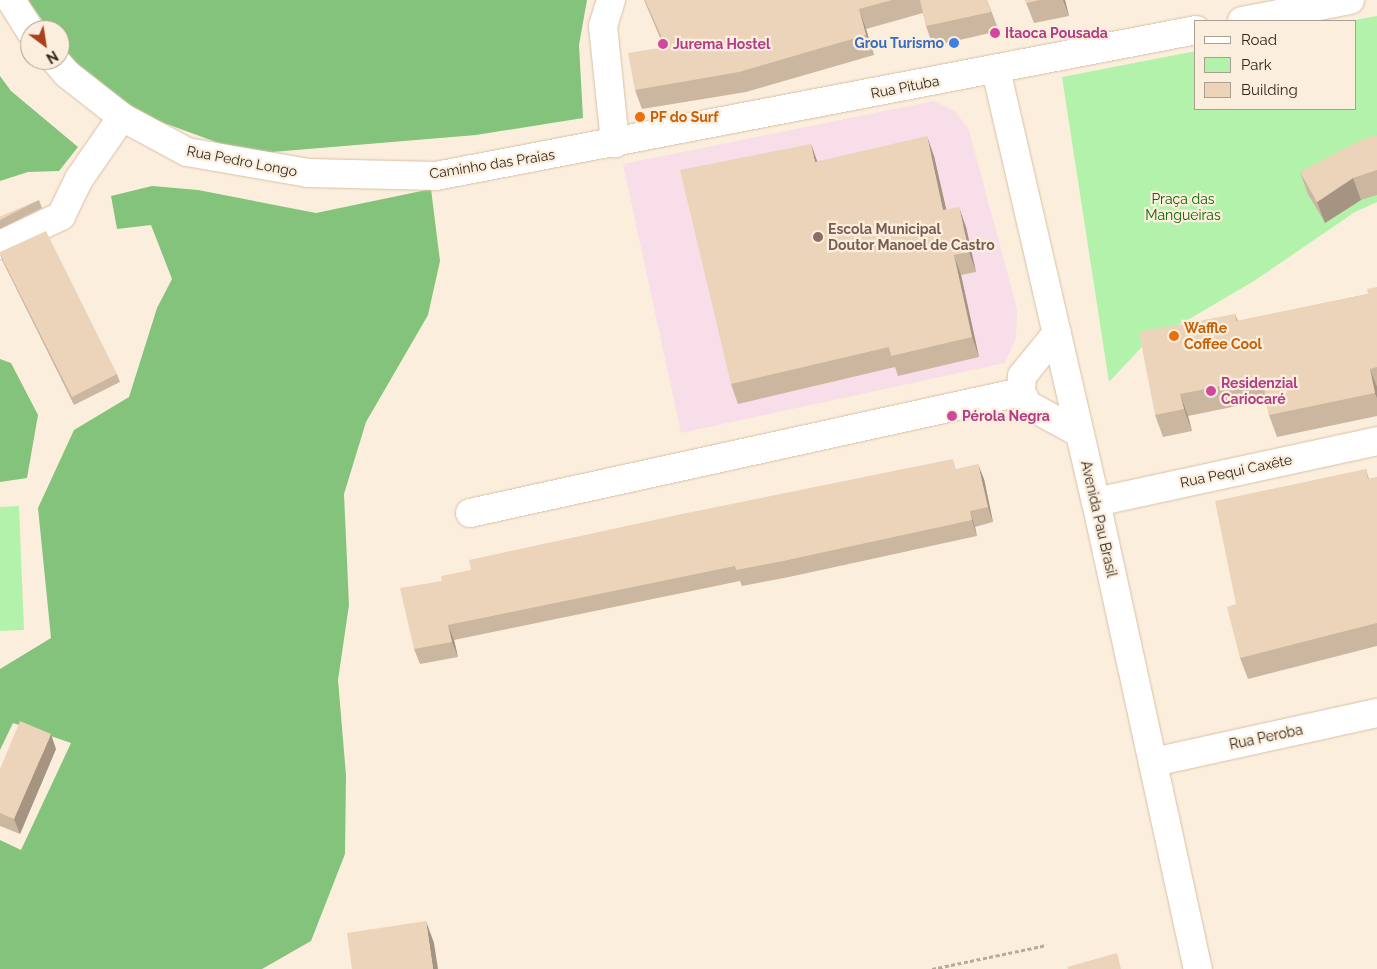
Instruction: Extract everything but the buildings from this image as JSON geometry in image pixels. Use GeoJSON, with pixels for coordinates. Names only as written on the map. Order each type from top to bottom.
{"type":"FeatureCollection","features":[{"type":"Feature","properties":{"kind":"street"},"geometry":{"type":"LineString","coordinates":[[11,0],[23,20]]}},
{"type":"Feature","properties":{"kind":"street"},"geometry":{"type":"LineString","coordinates":[[611,0],[603,26],[615,143]]}},
{"type":"Feature","properties":{"kind":"street"},"geometry":{"type":"LineString","coordinates":[[1247,20],[1350,0]]}},
{"type":"Feature","properties":{"kind":"street","name":"Rua Pituba"},"geometry":{"type":"LineString","coordinates":[[615,143],[1194,30]]}},
{"type":"Feature","properties":{"kind":"street","name":"Rua Pedro Longo"},"geometry":{"type":"LineString","coordinates":[[64,70],[122,117],[187,152],[308,174]]}},
{"type":"Feature","properties":{"kind":"street","name":"Avenida Pau Brasil"},"geometry":{"type":"LineString","coordinates":[[996,70],[1078,432],[1096,502],[1198,969]]}},
{"type":"Feature","properties":{"kind":"street"},"geometry":{"type":"LineString","coordinates":[[0,245],[61,216],[79,179],[122,117]]}},
{"type":"Feature","properties":{"kind":"street","name":"Caminho das Praias"},"geometry":{"type":"LineString","coordinates":[[308,174],[436,176],[615,143]]}},
{"type":"Feature","properties":{"kind":"street"},"geometry":{"type":"LineString","coordinates":[[1057,333],[1022,376],[1021,392],[1028,405],[1078,432]]}},
{"type":"Feature","properties":{"kind":"street"},"geometry":{"type":"LineString","coordinates":[[470,512],[1021,392]]}},
{"type":"Feature","properties":{"kind":"street","name":"Rua Pequi Caxête"},"geometry":{"type":"LineString","coordinates":[[1096,502],[1377,441]]}},
{"type":"Feature","properties":{"kind":"street","name":"Rua Peroba"},"geometry":{"type":"LineString","coordinates":[[1154,762],[1377,713]]}},
{"type":"Feature","properties":{"kind":"path"},"geometry":{"type":"LineString","coordinates":[[932,969],[1047,945]]}},
{"type":"Feature","properties":{"kind":"shaded area","name":"Escola Municipal Doutor Manoel de Castro"},"geometry":{"type":"Polygon","coordinates":[[[934,101],[955,111],[969,130],[1017,309],[1016,338],[1005,363],[681,433],[623,164],[934,101]]]}},
{"type":"Feature","properties":{"kind":"green space"},"geometry":{"type":"Polygon","coordinates":[[[28,0],[587,0],[579,45],[583,118],[476,135],[249,154],[142,115],[70,58],[70,20],[42,20],[28,0]]]}},
{"type":"Feature","properties":{"kind":"green space","name":"Praça das Mangueiras"},"geometry":{"type":"Polygon","coordinates":[[[1377,16],[1377,202],[1355,212],[1254,281],[1186,321],[1153,335],[1109,382],[1062,77],[1194,51],[1194,110],[1357,110],[1357,20],[1355,20],[1377,16]]]}},
{"type":"Feature","properties":{"kind":"green space"},"geometry":{"type":"Polygon","coordinates":[[[0,76],[11,91],[78,147],[59,171],[28,172],[0,181],[0,76]]]}},
{"type":"Feature","properties":{"kind":"green space"},"geometry":{"type":"Polygon","coordinates":[[[152,186],[198,190],[316,213],[431,189],[440,261],[428,315],[366,422],[344,494],[349,605],[338,680],[346,775],[345,854],[311,941],[262,969],[0,969],[0,840],[21,850],[71,743],[13,723],[0,750],[0,669],[51,638],[38,508],[74,430],[129,397],[157,308],[172,279],[151,225],[117,229],[111,196],[152,186]]]}},
{"type":"Feature","properties":{"kind":"green space"},"geometry":{"type":"Polygon","coordinates":[[[0,359],[11,363],[38,415],[27,478],[0,482],[0,359]]]}},
{"type":"Feature","properties":{"kind":"green space"},"geometry":{"type":"Polygon","coordinates":[[[19,506],[24,630],[0,631],[0,507],[19,506]]]}},
{"type":"Feature","properties":{"kind":"place","name":"Itaoca Pousada"},"geometry":{"type":"Point","coordinates":[995,33]}},
{"type":"Feature","properties":{"kind":"place","name":"Grou Turismo"},"geometry":{"type":"Point","coordinates":[954,43]}},
{"type":"Feature","properties":{"kind":"place","name":"Jurema Hostel"},"geometry":{"type":"Point","coordinates":[663,44]}},
{"type":"Feature","properties":{"kind":"place","name":"PF do Surf"},"geometry":{"type":"Point","coordinates":[640,117]}},
{"type":"Feature","properties":{"kind":"place","name":"Escola Municipal Doutor Manoel de Castro"},"geometry":{"type":"Point","coordinates":[818,237]}},
{"type":"Feature","properties":{"kind":"place","name":"Waffle Coffee Cool"},"geometry":{"type":"Point","coordinates":[1174,336]}},
{"type":"Feature","properties":{"kind":"place","name":"Residenzial Cariocaré"},"geometry":{"type":"Point","coordinates":[1211,391]}},
{"type":"Feature","properties":{"kind":"place","name":"Pérola Negra"},"geometry":{"type":"Point","coordinates":[952,416]}}]}
